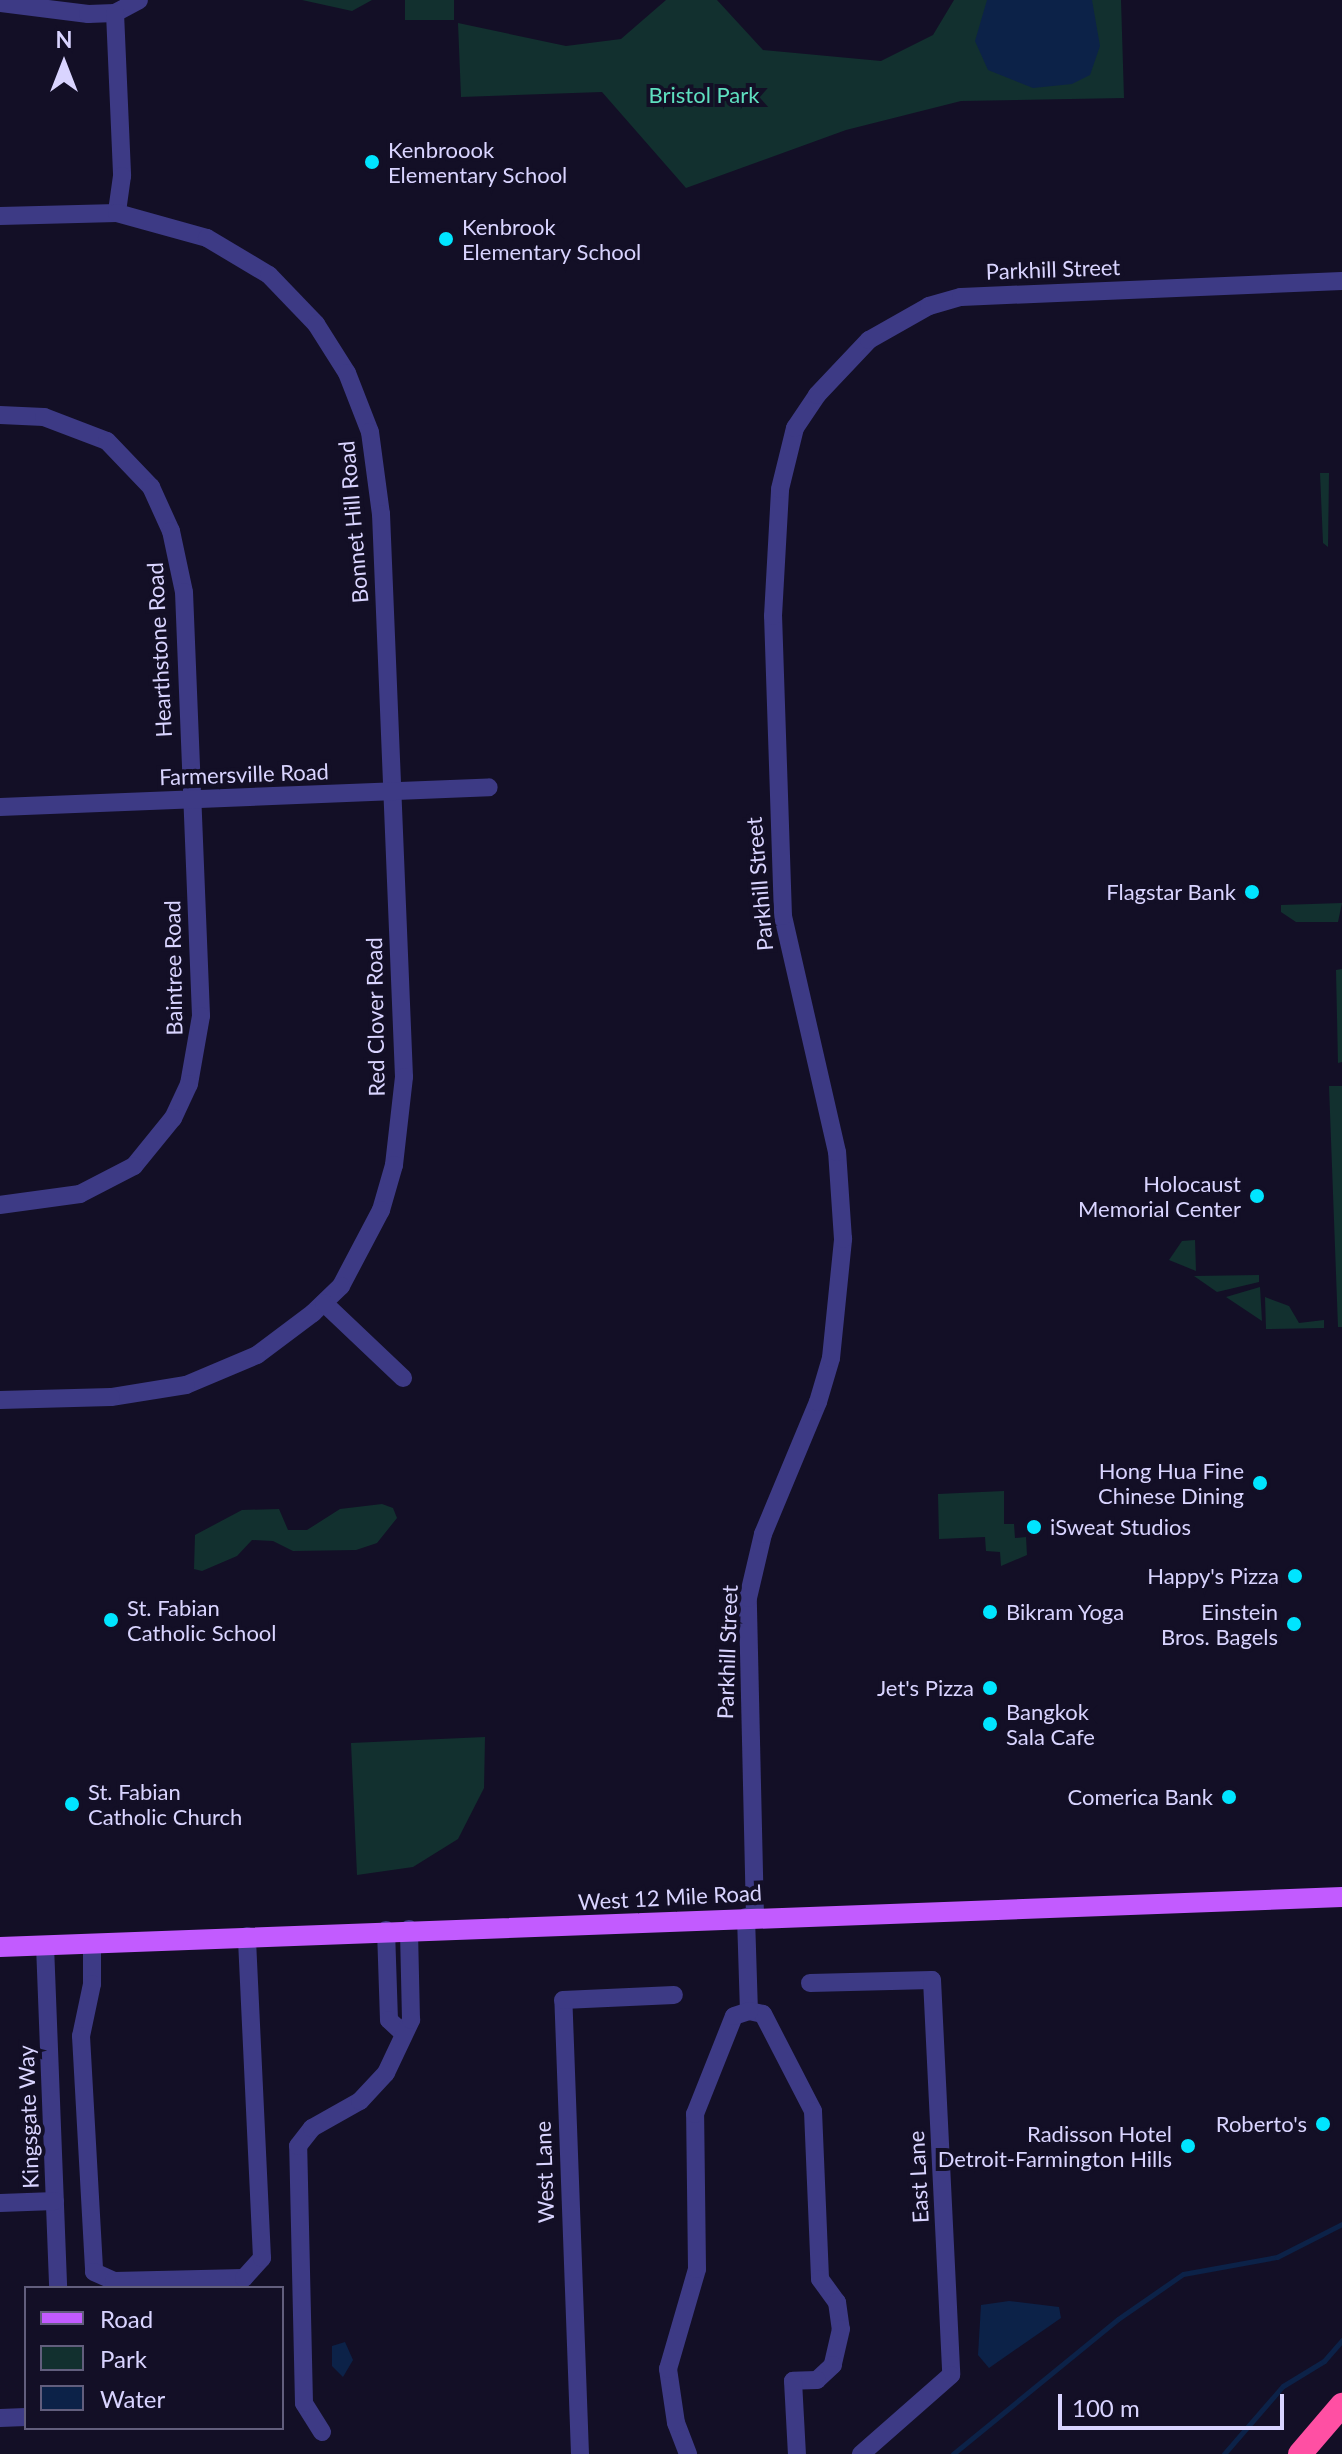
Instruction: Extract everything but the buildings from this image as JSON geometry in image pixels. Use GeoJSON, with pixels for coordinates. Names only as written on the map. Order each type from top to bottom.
{"type":"FeatureCollection","features":[{"type":"Feature","properties":{"kind":"highway"},"geometry":{"type":"LineString","coordinates":[[1300,2454],[1342,2405]]}},
{"type":"Feature","properties":{"kind":"main road","name":"West 12 Mile Road"},"geometry":{"type":"LineString","coordinates":[[0,1947],[409,1929],[1342,1897]]}},
{"type":"Feature","properties":{"kind":"street"},"geometry":{"type":"LineString","coordinates":[[0,3],[52,13],[115,13],[139,0]]}},
{"type":"Feature","properties":{"kind":"street"},"geometry":{"type":"LineString","coordinates":[[115,13],[122,176],[117,213]]}},
{"type":"Feature","properties":{"kind":"street","name":"Bonnet Hill Road"},"geometry":{"type":"LineString","coordinates":[[0,216],[117,213],[207,238],[269,275],[316,324],[347,373],[370,432],[381,514],[392,792]]}},
{"type":"Feature","properties":{"kind":"street","name":"Parkhill Street"},"geometry":{"type":"LineString","coordinates":[[749,2011],[748,1598],[763,1534],[818,1402],[831,1358],[843,1239],[837,1152],[783,916],[773,616],[780,489],[795,428],[817,395],[869,340],[929,306],[961,297],[1342,281]]}},
{"type":"Feature","properties":{"kind":"street","name":"Hearthstone Road"},"geometry":{"type":"LineString","coordinates":[[0,415],[44,417],[93,432],[124,455],[161,506],[180,559],[184,592],[192,800]]}},
{"type":"Feature","properties":{"kind":"street","name":"Farmersville Road"},"geometry":{"type":"LineString","coordinates":[[0,807],[489,787]]}},
{"type":"Feature","properties":{"kind":"street","name":"Red Clover Road"},"geometry":{"type":"LineString","coordinates":[[0,1400],[111,1397],[186,1385],[257,1355],[324,1303],[364,1250],[381,1210],[401,1122],[404,1077],[392,792]]}},
{"type":"Feature","properties":{"kind":"street","name":"Baintree Road"},"geometry":{"type":"LineString","coordinates":[[0,1205],[80,1194],[104,1185],[134,1166],[173,1118],[189,1084],[201,1016],[192,800]]}},
{"type":"Feature","properties":{"kind":"street"},"geometry":{"type":"LineString","coordinates":[[324,1303],[403,1378]]}},
{"type":"Feature","properties":{"kind":"street"},"geometry":{"type":"LineString","coordinates":[[322,2432],[304,2403],[298,2146],[312,2128],[375,2088],[411,2020],[409,1929]]}},
{"type":"Feature","properties":{"kind":"street"},"geometry":{"type":"LineString","coordinates":[[386,1930],[389,2020],[402,2032]]}},
{"type":"Feature","properties":{"kind":"street"},"geometry":{"type":"LineString","coordinates":[[92,1943],[92,1984],[81,2036],[94,2272],[114,2281],[244,2278],[262,2258],[247,1936]]}},
{"type":"Feature","properties":{"kind":"street","name":"Kingsgate Way"},"geometry":{"type":"LineString","coordinates":[[45,1945],[58,2286]]}},
{"type":"Feature","properties":{"kind":"street","name":"East Lane"},"geometry":{"type":"LineString","coordinates":[[810,1983],[932,1980],[951,2375],[861,2454]]}},
{"type":"Feature","properties":{"kind":"street","name":"West Lane"},"geometry":{"type":"LineString","coordinates":[[580,2454],[563,2000],[674,1995]]}},
{"type":"Feature","properties":{"kind":"street"},"geometry":{"type":"LineString","coordinates":[[688,2454],[676,2423],[668,2369],[697,2269],[695,2114],[734,2016],[749,2011],[763,2014],[813,2111],[820,2279],[837,2302],[841,2329],[833,2365],[817,2380],[793,2381],[797,2454]]}},
{"type":"Feature","properties":{"kind":"street"},"geometry":{"type":"LineString","coordinates":[[0,2203],[55,2201]]}},
{"type":"Feature","properties":{"kind":"street"},"geometry":{"type":"LineString","coordinates":[[0,2418],[24,2417]]}},
{"type":"Feature","properties":{"kind":"green space"},"geometry":{"type":"Polygon","coordinates":[[[302,0],[372,0],[352,11],[302,0]]]}},
{"type":"Feature","properties":{"kind":"green space"},"geometry":{"type":"Polygon","coordinates":[[[405,0],[454,0],[454,20],[405,20],[405,0]]]}},
{"type":"Feature","properties":{"kind":"green space","name":"Bristol Park"},"geometry":{"type":"Polygon","coordinates":[[[666,0],[717,0],[763,50],[881,61],[933,35],[954,0],[1121,0],[1124,98],[961,101],[846,130],[686,188],[602,92],[461,97],[458,23],[566,46],[621,39],[666,0]]]}},
{"type":"Feature","properties":{"kind":"green space"},"geometry":{"type":"Polygon","coordinates":[[[1320,473],[1329,473],[1328,547],[1323,543],[1320,473]]]}},
{"type":"Feature","properties":{"kind":"green space"},"geometry":{"type":"Polygon","coordinates":[[[1342,903],[1338,922],[1296,922],[1281,912],[1281,905],[1342,903]]]}},
{"type":"Feature","properties":{"kind":"green space"},"geometry":{"type":"Polygon","coordinates":[[[1342,969],[1342,1062],[1338,1063],[1336,970],[1342,969]]]}},
{"type":"Feature","properties":{"kind":"green space"},"geometry":{"type":"Polygon","coordinates":[[[1329,1086],[1342,1086],[1342,1327],[1338,1327],[1329,1086]]]}},
{"type":"Feature","properties":{"kind":"green space"},"geometry":{"type":"Polygon","coordinates":[[[1195,1240],[1196,1271],[1169,1260],[1182,1241],[1195,1240]]]}},
{"type":"Feature","properties":{"kind":"green space"},"geometry":{"type":"Polygon","coordinates":[[[1259,1275],[1259,1282],[1217,1292],[1194,1276],[1259,1275]]]}},
{"type":"Feature","properties":{"kind":"green space"},"geometry":{"type":"Polygon","coordinates":[[[1260,1287],[1262,1321],[1226,1297],[1260,1287]]]}},
{"type":"Feature","properties":{"kind":"green space"},"geometry":{"type":"Polygon","coordinates":[[[1265,1297],[1289,1306],[1299,1323],[1324,1320],[1324,1328],[1266,1329],[1265,1297]]]}},
{"type":"Feature","properties":{"kind":"green space"},"geometry":{"type":"Polygon","coordinates":[[[1004,1491],[1004,1524],[1014,1524],[1015,1538],[1026,1537],[1027,1555],[1001,1566],[1000,1552],[986,1551],[985,1537],[939,1539],[938,1494],[1004,1491]]]}},
{"type":"Feature","properties":{"kind":"green space"},"geometry":{"type":"Polygon","coordinates":[[[382,1504],[393,1508],[397,1518],[377,1543],[356,1550],[293,1551],[273,1541],[252,1540],[237,1556],[202,1571],[194,1569],[195,1535],[242,1510],[279,1509],[288,1530],[307,1530],[340,1509],[382,1504]]]}},
{"type":"Feature","properties":{"kind":"green space"},"geometry":{"type":"Polygon","coordinates":[[[485,1737],[484,1788],[458,1839],[413,1867],[357,1875],[351,1743],[485,1737]]]}},
{"type":"Feature","properties":{"kind":"water"},"geometry":{"type":"Polygon","coordinates":[[[987,0],[1092,0],[1100,46],[1090,75],[1072,84],[1033,88],[988,70],[975,41],[987,0]]]}},
{"type":"Feature","properties":{"kind":"water"},"geometry":{"type":"Polygon","coordinates":[[[1009,2301],[1059,2307],[1061,2318],[989,2368],[978,2355],[981,2305],[1009,2301]]]}},
{"type":"Feature","properties":{"kind":"water"},"geometry":{"type":"Polygon","coordinates":[[[345,2342],[353,2360],[343,2377],[332,2366],[332,2346],[345,2342]]]}},
{"type":"Feature","properties":{"kind":"waterway"},"geometry":{"type":"LineString","coordinates":[[953,2454],[1118,2319],[1183,2274],[1277,2257],[1342,2224]]}},
{"type":"Feature","properties":{"kind":"waterway"},"geometry":{"type":"LineString","coordinates":[[1224,2454],[1283,2386],[1324,2361],[1342,2340]]}},
{"type":"Feature","properties":{"kind":"place","name":"Kenbroook Elementary School"},"geometry":{"type":"Point","coordinates":[372,162]}},
{"type":"Feature","properties":{"kind":"place","name":"Kenbrook Elementary School"},"geometry":{"type":"Point","coordinates":[446,239]}},
{"type":"Feature","properties":{"kind":"place","name":"Flagstar Bank"},"geometry":{"type":"Point","coordinates":[1252,892]}},
{"type":"Feature","properties":{"kind":"place","name":"Holocaust Memorial Center"},"geometry":{"type":"Point","coordinates":[1257,1196]}},
{"type":"Feature","properties":{"kind":"place","name":"Hong Hua Fine Chinese Dining"},"geometry":{"type":"Point","coordinates":[1260,1483]}},
{"type":"Feature","properties":{"kind":"place","name":"iSweat Studios"},"geometry":{"type":"Point","coordinates":[1034,1527]}},
{"type":"Feature","properties":{"kind":"place","name":"Happy's Pizza"},"geometry":{"type":"Point","coordinates":[1295,1576]}},
{"type":"Feature","properties":{"kind":"place","name":"Bikram Yoga"},"geometry":{"type":"Point","coordinates":[990,1612]}},
{"type":"Feature","properties":{"kind":"place","name":"St. Fabian Catholic School"},"geometry":{"type":"Point","coordinates":[111,1620]}},
{"type":"Feature","properties":{"kind":"place","name":"Einstein Bros. Bagels"},"geometry":{"type":"Point","coordinates":[1294,1624]}},
{"type":"Feature","properties":{"kind":"place","name":"Jet's Pizza"},"geometry":{"type":"Point","coordinates":[990,1688]}},
{"type":"Feature","properties":{"kind":"place","name":"Bangkok Sala Cafe"},"geometry":{"type":"Point","coordinates":[990,1724]}},
{"type":"Feature","properties":{"kind":"place","name":"Comerica Bank"},"geometry":{"type":"Point","coordinates":[1229,1797]}},
{"type":"Feature","properties":{"kind":"place","name":"St. Fabian Catholic Church"},"geometry":{"type":"Point","coordinates":[72,1804]}},
{"type":"Feature","properties":{"kind":"place","name":"Roberto's"},"geometry":{"type":"Point","coordinates":[1323,2124]}},
{"type":"Feature","properties":{"kind":"place","name":"Radisson Hotel Detroit-Farmington Hills"},"geometry":{"type":"Point","coordinates":[1188,2146]}}]}
